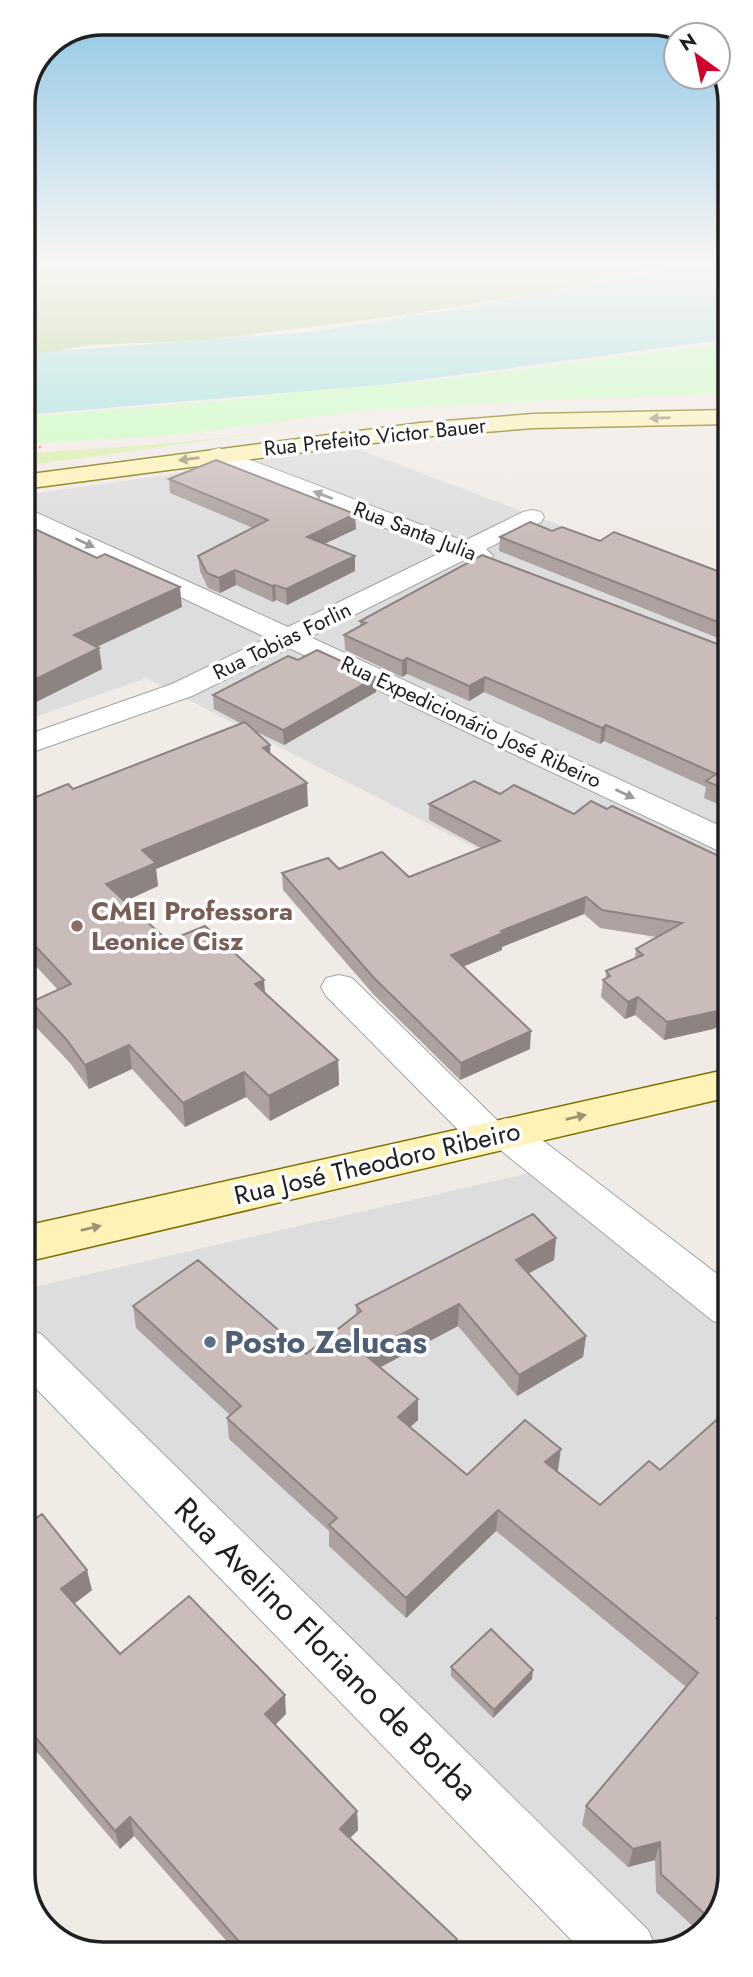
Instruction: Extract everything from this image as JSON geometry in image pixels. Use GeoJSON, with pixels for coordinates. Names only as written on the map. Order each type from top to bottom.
{"type":"FeatureCollection","features":[{"type":"Feature","properties":{"kind":"main road","name":"Rua Prefeito Victor Bauer"},"geometry":{"type":"LineString","coordinates":[[35,480],[457,427],[534,421],[718,416]]}},
{"type":"Feature","properties":{"kind":"main road","name":"Rua José Theodoro Ribeiro"},"geometry":{"type":"LineString","coordinates":[[35,1242],[718,1085]]}},
{"type":"Feature","properties":{"kind":"street","name":"Rua Santa Julia"},"geometry":{"type":"LineString","coordinates":[[219,455],[503,565]]}},
{"type":"Feature","properties":{"kind":"street","name":"Rua Tobias Forlin"},"geometry":{"type":"LineString","coordinates":[[35,742],[182,690],[532,517]]}},
{"type":"Feature","properties":{"kind":"street","name":"Rua Expedicionário José Ribeiro"},"geometry":{"type":"LineString","coordinates":[[35,520],[718,838]]}},
{"type":"Feature","properties":{"kind":"street"},"geometry":{"type":"LineString","coordinates":[[339,987],[498,1135],[718,1300]]}},
{"type":"Feature","properties":{"kind":"street","name":"Rua Avelino Floriano de Borba"},"geometry":{"type":"LineString","coordinates":[[35,1357],[616,1942]]}},
{"type":"Feature","properties":{"kind":"shaded area"},"geometry":{"type":"Polygon","coordinates":[[[347,445],[718,585],[718,973],[146,678],[35,717],[35,493],[222,467],[347,445]]]}},
{"type":"Feature","properties":{"kind":"shaded area"},"geometry":{"type":"Polygon","coordinates":[[[551,1168],[718,1297],[718,1874],[709,1908],[698,1922],[680,1935],[667,1940],[618,1942],[35,1357],[35,1287],[551,1168]]]}},
{"type":"Feature","properties":{"kind":"green space"},"geometry":{"type":"Polygon","coordinates":[[[646,353],[718,353],[718,394],[369,410],[172,435],[35,443],[35,416],[410,383],[646,353]]]}},
{"type":"Feature","properties":{"kind":"green space"},"geometry":{"type":"Polygon","coordinates":[[[276,431],[35,464],[35,453],[174,443],[276,431]]]}},
{"type":"Feature","properties":{"kind":"water"},"geometry":{"type":"Polygon","coordinates":[[[35,353],[621,353],[390,384],[35,414],[35,353]]]}},
{"type":"Feature","properties":{"kind":"building"},"geometry":{"type":"Polygon","coordinates":[[[216,460],[355,514],[307,537],[355,556],[286,589],[235,570],[219,578],[207,573],[198,556],[268,520],[169,479],[216,460]]]}},
{"type":"Feature","properties":{"kind":"building"},"geometry":{"type":"Polygon","coordinates":[[[530,522],[552,531],[562,527],[600,541],[614,532],[718,571],[718,622],[500,537],[530,522]]]}},
{"type":"Feature","properties":{"kind":"building"},"geometry":{"type":"Polygon","coordinates":[[[35,529],[97,558],[105,554],[180,587],[74,635],[99,648],[35,680],[35,529]]]}},
{"type":"Feature","properties":{"kind":"building"},"geometry":{"type":"Polygon","coordinates":[[[482,555],[718,644],[718,786],[706,781],[716,774],[606,725],[602,728],[485,677],[469,686],[407,658],[402,661],[344,635],[366,623],[360,621],[482,555]]]}},
{"type":"Feature","properties":{"kind":"building"},"geometry":{"type":"Polygon","coordinates":[[[317,650],[376,677],[283,730],[213,695],[288,656],[298,660],[317,650]]]}},
{"type":"Feature","properties":{"kind":"building","name":"CMEI Professora Leonice Cisz"},"geometry":{"type":"Polygon","coordinates":[[[245,722],[270,745],[263,748],[307,783],[142,850],[156,863],[106,884],[168,941],[205,926],[264,980],[255,984],[338,1060],[269,1096],[244,1072],[183,1103],[129,1045],[85,1065],[66,1039],[35,1006],[35,1000],[71,984],[35,946],[35,797],[68,784],[73,789],[245,722]]]}},
{"type":"Feature","properties":{"kind":"building"},"geometry":{"type":"Polygon","coordinates":[[[474,781],[500,794],[514,785],[574,814],[591,801],[607,809],[612,806],[718,856],[718,1011],[667,1022],[638,997],[628,1002],[603,980],[610,976],[606,971],[643,955],[636,949],[682,923],[602,910],[586,897],[501,931],[503,933],[451,955],[531,1031],[461,1063],[374,978],[282,873],[328,858],[339,869],[382,852],[409,877],[500,841],[429,804],[474,781]]]}},
{"type":"Feature","properties":{"kind":"building"},"geometry":{"type":"Polygon","coordinates":[[[533,1214],[556,1238],[516,1260],[586,1336],[519,1375],[459,1304],[364,1354],[418,1399],[398,1417],[467,1475],[525,1420],[561,1449],[545,1462],[600,1505],[649,1461],[660,1470],[718,1419],[718,1874],[714,1896],[705,1914],[661,1874],[660,1842],[633,1849],[586,1806],[698,1673],[498,1510],[406,1598],[329,1525],[337,1518],[227,1418],[241,1406],[133,1306],[198,1260],[306,1354],[361,1311],[356,1305],[533,1214]]]}},
{"type":"Feature","properties":{"kind":"building"},"geometry":{"type":"Polygon","coordinates":[[[42,1514],[87,1570],[61,1589],[120,1654],[189,1596],[285,1695],[265,1714],[357,1811],[340,1829],[457,1939],[454,1942],[239,1942],[130,1817],[115,1831],[35,1737],[35,1519],[42,1514]]]}},
{"type":"Feature","properties":{"kind":"building"},"geometry":{"type":"Polygon","coordinates":[[[491,1629],[533,1670],[494,1710],[451,1667],[491,1629]]]}},
{"type":"Feature","properties":{"kind":"place","name":"CMEI Professora Leonice Cisz"},"geometry":{"type":"Point","coordinates":[77,926]}},
{"type":"Feature","properties":{"kind":"place","name":"Posto Zelucas"},"geometry":{"type":"Point","coordinates":[210,1342]}}]}
